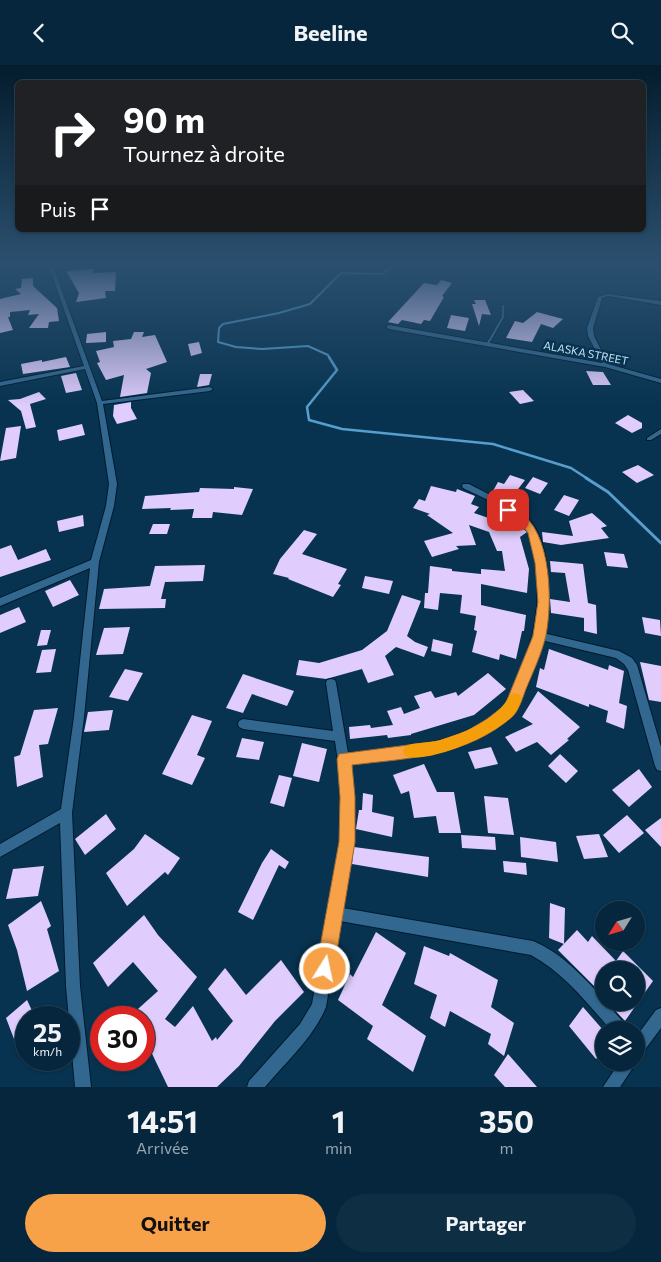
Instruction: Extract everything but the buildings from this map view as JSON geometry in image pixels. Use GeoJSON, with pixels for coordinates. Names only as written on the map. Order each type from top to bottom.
{"type":"FeatureCollection","features":[{"type":"Feature","properties":{"kind":"street"},"geometry":{"type":"LineString","coordinates":[[68,312],[100,403],[113,483],[110,506],[94,562],[79,717],[66,813],[73,986],[83,1087]]}},
{"type":"Feature","properties":{"kind":"street"},"geometry":{"type":"LineString","coordinates":[[595,312],[590,328],[591,336],[606,365]]}},
{"type":"Feature","properties":{"kind":"street","name":"ALASKA STREET"},"geometry":{"type":"LineString","coordinates":[[389,327],[606,365],[661,381]]}},
{"type":"Feature","properties":{"kind":"street"},"geometry":{"type":"LineString","coordinates":[[0,384],[88,367]]}},
{"type":"Feature","properties":{"kind":"street"},"geometry":{"type":"LineString","coordinates":[[100,403],[210,389]]}},
{"type":"Feature","properties":{"kind":"street"},"geometry":{"type":"LineString","coordinates":[[649,439],[661,431]]}},
{"type":"Feature","properties":{"kind":"street"},"geometry":{"type":"LineString","coordinates":[[344,759],[439,747],[471,736],[492,724],[510,709],[539,636],[544,602],[540,563],[533,532],[527,523],[466,486]]}},
{"type":"Feature","properties":{"kind":"street"},"geometry":{"type":"LineString","coordinates":[[0,602],[94,562]]}},
{"type":"Feature","properties":{"kind":"street"},"geometry":{"type":"LineString","coordinates":[[539,636],[619,655],[628,661],[633,668],[661,766]]}},
{"type":"Feature","properties":{"kind":"street"},"geometry":{"type":"LineString","coordinates":[[255,1087],[305,1029],[318,1007],[347,842],[348,797],[344,759],[331,683]]}},
{"type":"Feature","properties":{"kind":"street"},"geometry":{"type":"LineString","coordinates":[[243,724],[340,737]]}},
{"type":"Feature","properties":{"kind":"street"},"geometry":{"type":"LineString","coordinates":[[0,851],[66,813]]}},
{"type":"Feature","properties":{"kind":"street"},"geometry":{"type":"LineString","coordinates":[[335,913],[533,948],[547,955],[560,965],[613,1021]]}},
{"type":"Feature","properties":{"kind":"street"},"geometry":{"type":"LineString","coordinates":[[645,1038],[661,1015]]}},
{"type":"Feature","properties":{"kind":"street"},"geometry":{"type":"LineString","coordinates":[[611,1087],[622,1071]]}},
{"type":"Feature","properties":{"kind":"lane"},"geometry":{"type":"LineString","coordinates":[[488,345],[503,317],[503,312]]}},
{"type":"Feature","properties":{"kind":"waterway"},"geometry":{"type":"LineString","coordinates":[[284,312],[223,324],[219,328],[218,342],[236,347],[262,349],[308,346],[329,357]]}},
{"type":"Feature","properties":{"kind":"waterway"},"geometry":{"type":"LineString","coordinates":[[329,357],[337,370],[307,407],[309,420],[342,429],[493,444],[571,468],[588,479]]}},
{"type":"Feature","properties":{"kind":"waterway"},"geometry":{"type":"LineString","coordinates":[[586,478],[608,492],[661,543]]}},
{"type":"Feature","properties":{"kind":"slow traffic"},"geometry":{"type":"LineString","coordinates":[[411,751],[439,747],[471,736],[492,724],[510,709],[515,699]]}},
{"type":"Feature","properties":{"kind":"route"},"geometry":{"type":"LineString","coordinates":[[325,969],[347,842],[348,797],[344,759],[439,747],[471,736],[492,724],[510,709],[522,682],[539,636],[544,602],[537,542],[527,523],[508,510]]}}]}
